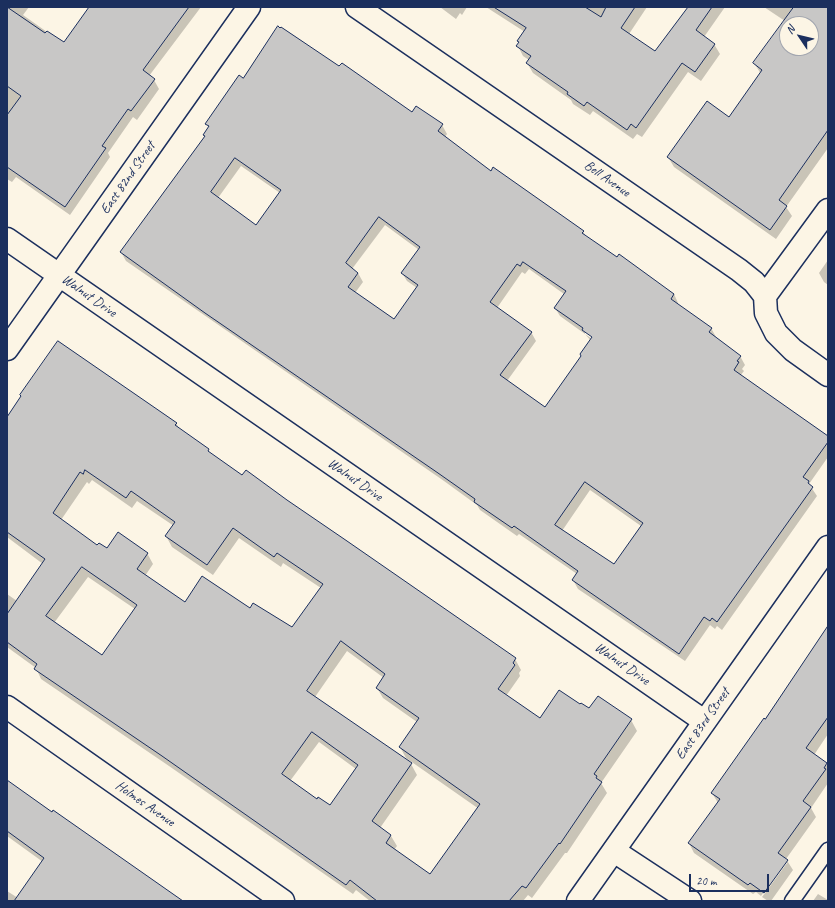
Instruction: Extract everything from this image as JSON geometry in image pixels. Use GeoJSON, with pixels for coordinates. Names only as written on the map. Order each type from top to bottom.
{"type":"FeatureCollection","features":[{"type":"Feature","properties":{"kind":"street","name":"East 82nd Street"},"geometry":{"type":"LineString","coordinates":[[7,349],[249,7]]}},
{"type":"Feature","properties":{"kind":"street","name":"Bell Avenue"},"geometry":{"type":"LineString","coordinates":[[357,7],[739,270],[754,282],[765,296]]}},
{"type":"Feature","properties":{"kind":"street"},"geometry":{"type":"LineString","coordinates":[[828,210],[765,296],[766,313],[776,333],[793,350],[828,375]]}},
{"type":"Feature","properties":{"kind":"street","name":"Walnut Drive"},"geometry":{"type":"LineString","coordinates":[[7,239],[704,721]]}},
{"type":"Feature","properties":{"kind":"street","name":"East 83rd Street"},"geometry":{"type":"LineString","coordinates":[[578,901],[828,547]]}},
{"type":"Feature","properties":{"kind":"street","name":"Holmes Avenue"},"geometry":{"type":"LineString","coordinates":[[7,708],[283,901]]}},
{"type":"Feature","properties":{"kind":"street"},"geometry":{"type":"LineString","coordinates":[[614,851],[690,901]]}},
{"type":"Feature","properties":{"kind":"lane"},"geometry":{"type":"LineString","coordinates":[[792,901],[828,850]]}},
{"type":"Feature","properties":{"kind":"building"},"geometry":{"type":"Polygon","coordinates":[[[7,7],[45,33],[47,31],[64,42],[89,7],[189,7],[143,70],[155,79],[131,111],[128,109],[102,146],[106,148],[65,207],[7,167],[7,115],[21,96],[7,86],[7,7]]]}},
{"type":"Feature","properties":{"kind":"building"},"geometry":{"type":"Polygon","coordinates":[[[494,7],[585,7],[601,17],[606,7],[635,7],[621,28],[655,51],[688,7],[712,7],[696,30],[715,44],[695,72],[682,63],[636,128],[631,124],[627,130],[587,102],[584,106],[567,94],[568,92],[526,63],[531,56],[516,46],[519,42],[517,41],[526,28],[494,7]]]}},
{"type":"Feature","properties":{"kind":"building"},"geometry":{"type":"Polygon","coordinates":[[[794,7],[828,7],[828,130],[779,200],[787,206],[770,230],[667,157],[707,101],[729,117],[762,70],[753,63],[779,27],[779,56],[819,56],[819,16],[787,16],[794,7]]]}},
{"type":"Feature","properties":{"kind":"building"},"geometry":{"type":"Polygon","coordinates":[[[278,26],[339,66],[342,63],[412,112],[416,106],[443,124],[438,131],[491,171],[493,167],[584,231],[582,233],[617,257],[619,254],[674,294],[671,299],[712,328],[709,332],[741,356],[737,361],[739,362],[734,370],[828,436],[828,442],[803,477],[809,481],[808,483],[813,487],[717,622],[712,618],[710,621],[704,617],[679,654],[572,580],[578,571],[514,526],[512,528],[474,502],[475,499],[205,313],[120,252],[205,136],[203,135],[209,126],[205,124],[239,75],[243,78],[278,26]],[[235,158],[211,192],[256,225],[281,190],[235,158]],[[379,217],[346,263],[358,273],[348,287],[394,319],[418,285],[401,273],[420,247],[379,217]],[[523,262],[520,266],[517,264],[490,302],[532,332],[500,375],[545,407],[581,356],[580,354],[592,337],[582,330],[583,328],[554,308],[566,291],[523,262]],[[585,482],[555,525],[614,564],[643,523],[585,482]]]}},
{"type":"Feature","properties":{"kind":"building"},"geometry":{"type":"Polygon","coordinates":[[[58,341],[177,423],[175,425],[242,475],[246,470],[516,658],[513,663],[515,665],[498,689],[540,718],[559,690],[580,704],[581,703],[589,708],[598,696],[632,719],[594,774],[597,776],[596,778],[602,782],[560,844],[559,843],[526,888],[522,886],[509,901],[377,901],[350,880],[346,885],[162,756],[34,669],[37,664],[7,642],[7,614],[45,559],[7,532],[7,417],[21,396],[20,395],[58,341]],[[85,470],[83,474],[80,472],[53,513],[97,545],[99,543],[107,548],[118,532],[148,553],[137,569],[185,602],[202,576],[250,608],[253,603],[292,627],[323,584],[277,553],[274,557],[233,528],[207,565],[165,536],[175,522],[131,491],[126,498],[85,470]],[[82,567],[46,616],[102,655],[137,605],[82,567]],[[341,641],[307,691],[412,763],[372,821],[391,835],[386,843],[430,874],[480,804],[399,747],[419,718],[376,688],[385,674],[341,641]],[[312,732],[282,774],[317,799],[318,797],[330,805],[358,765],[312,732]]]}},
{"type":"Feature","properties":{"kind":"building"},"geometry":{"type":"Polygon","coordinates":[[[828,626],[828,717],[806,748],[827,763],[824,768],[826,769],[803,801],[811,807],[778,853],[788,860],[764,893],[750,883],[748,885],[688,843],[720,799],[711,793],[764,718],[765,719],[828,626]]]}},
{"type":"Feature","properties":{"kind":"building"},"geometry":{"type":"Polygon","coordinates":[[[7,780],[52,812],[53,810],[183,901],[14,901],[44,858],[7,831],[7,780]]]}}]}
